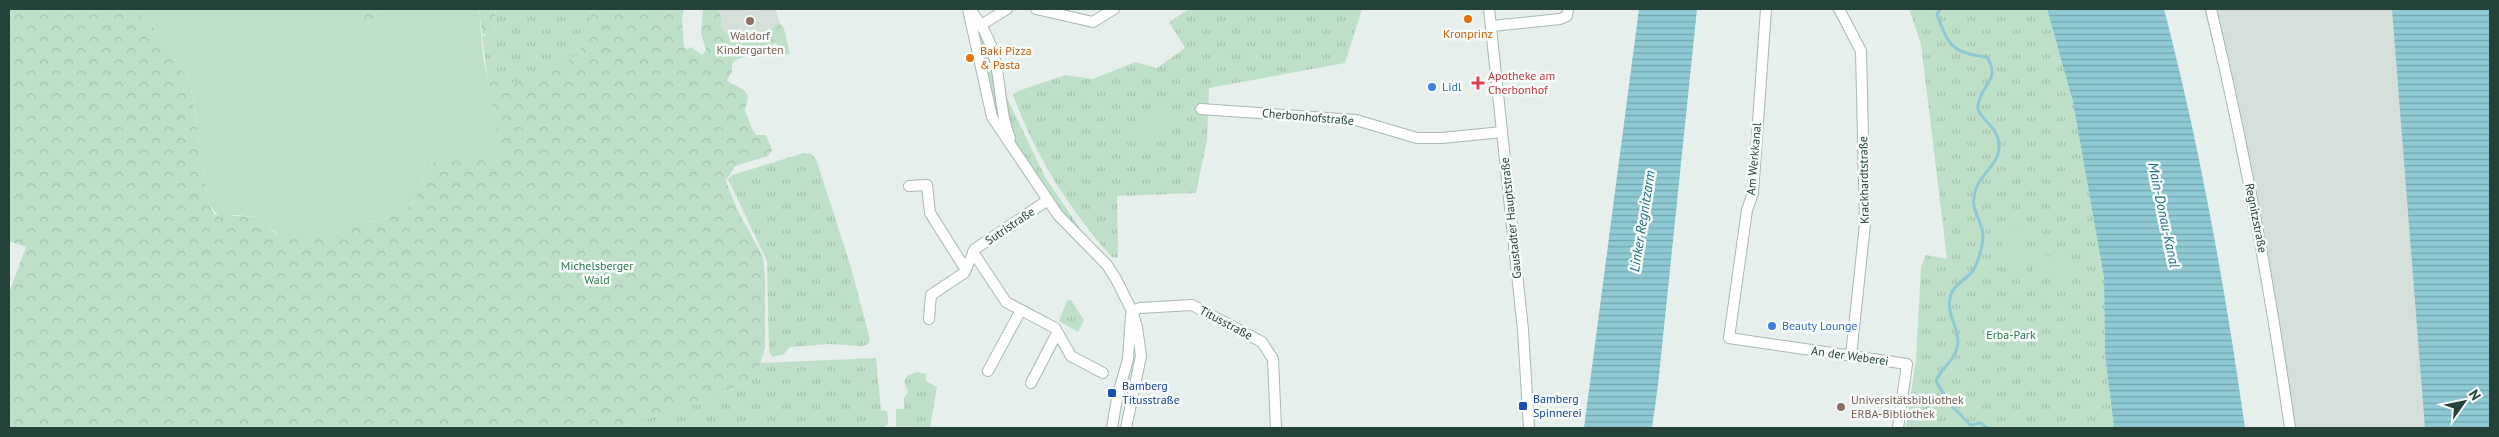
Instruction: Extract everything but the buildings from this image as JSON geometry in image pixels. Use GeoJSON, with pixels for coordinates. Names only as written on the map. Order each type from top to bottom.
{"type":"FeatureCollection","features":[{"type":"Feature","properties":{"kind":"street"},"geometry":{"type":"LineString","coordinates":[[969,9],[981,25],[991,47],[1003,119],[1016,153]]}},
{"type":"Feature","properties":{"kind":"street"},"geometry":{"type":"LineString","coordinates":[[969,9],[989,107],[997,126],[1068,228],[1107,265],[1132,311],[1137,327],[1141,356],[1126,428]]}},
{"type":"Feature","properties":{"kind":"street"},"geometry":{"type":"LineString","coordinates":[[981,25],[1007,9]]}},
{"type":"Feature","properties":{"kind":"street"},"geometry":{"type":"LineString","coordinates":[[1036,9],[1093,22],[1114,9]]}},
{"type":"Feature","properties":{"kind":"street","name":"Gaustadter Hauptstraße"},"geometry":{"type":"LineString","coordinates":[[1489,9],[1523,330],[1529,428]]}},
{"type":"Feature","properties":{"kind":"street"},"geometry":{"type":"LineString","coordinates":[[1492,26],[1560,19],[1567,16],[1568,9]]}},
{"type":"Feature","properties":{"kind":"street","name":"Am Werkkanal"},"geometry":{"type":"LineString","coordinates":[[1729,338],[1747,210],[1753,193],[1766,9]]}},
{"type":"Feature","properties":{"kind":"street","name":"Krackhardtstraße"},"geometry":{"type":"LineString","coordinates":[[1839,9],[1861,51],[1865,224],[1851,356]]}},
{"type":"Feature","properties":{"kind":"street","name":"Regnitzstraße"},"geometry":{"type":"LineString","coordinates":[[2211,9],[2260,242],[2290,428]]}},
{"type":"Feature","properties":{"kind":"street","name":"Cherbonhofstraße"},"geometry":{"type":"LineString","coordinates":[[1201,109],[1356,120],[1417,138],[1442,138],[1502,132]]}},
{"type":"Feature","properties":{"kind":"street"},"geometry":{"type":"LineString","coordinates":[[909,186],[927,185],[930,214],[966,270],[931,295],[929,319]]}},
{"type":"Feature","properties":{"kind":"street","name":"Sutristraße"},"geometry":{"type":"LineString","coordinates":[[966,270],[975,249],[1048,200]]}},
{"type":"Feature","properties":{"kind":"street","name":"Sutristraße"},"geometry":{"type":"LineString","coordinates":[[973,252],[1006,302],[1055,328],[1070,356],[1103,373]]}},
{"type":"Feature","properties":{"kind":"street","name":"Titusstraße"},"geometry":{"type":"LineString","coordinates":[[1132,311],[1140,308],[1192,305],[1262,342],[1273,359],[1276,428]]}},
{"type":"Feature","properties":{"kind":"street"},"geometry":{"type":"LineString","coordinates":[[988,371],[1021,310]]}},
{"type":"Feature","properties":{"kind":"street"},"geometry":{"type":"LineString","coordinates":[[1112,428],[1117,398],[1128,359],[1132,311]]}},
{"type":"Feature","properties":{"kind":"street"},"geometry":{"type":"LineString","coordinates":[[1031,382],[1057,333]]}},
{"type":"Feature","properties":{"kind":"street","name":"An der Weberei"},"geometry":{"type":"LineString","coordinates":[[1729,338],[1907,364],[1898,428]]}},
{"type":"Feature","properties":{"kind":"shaded area","name":"Waldorf Kindergarten"},"geometry":{"type":"Polygon","coordinates":[[[717,9],[776,9],[779,22],[772,29],[728,34],[721,28],[721,16],[717,9]]]}},
{"type":"Feature","properties":{"kind":"shaded area"},"geometry":{"type":"Polygon","coordinates":[[[2204,9],[2490,9],[2490,428],[2286,428],[2266,302],[2225,91],[2204,9]]]}},
{"type":"Feature","properties":{"kind":"green space","name":"Michelsberger Wald"},"geometry":{"type":"Polygon","coordinates":[[[9,9],[135,9],[155,29],[190,82],[209,205],[215,215],[257,217],[265,222],[274,232],[284,236],[332,234],[361,222],[380,221],[412,205],[423,182],[426,164],[500,153],[487,76],[495,73],[511,84],[542,74],[565,63],[577,54],[584,45],[592,9],[684,9],[682,20],[684,47],[687,49],[691,47],[702,55],[706,50],[701,34],[703,9],[717,9],[721,16],[721,28],[728,34],[772,29],[779,22],[784,29],[790,54],[783,55],[776,43],[734,61],[732,72],[727,80],[747,94],[748,100],[745,110],[752,127],[756,135],[766,135],[772,150],[768,156],[735,166],[726,181],[736,207],[763,257],[765,277],[765,348],[758,370],[750,381],[734,388],[621,428],[9,428],[9,293],[26,247],[9,241],[9,9]]]}},
{"type":"Feature","properties":{"kind":"green space"},"geometry":{"type":"Polygon","coordinates":[[[135,9],[361,9],[367,23],[381,16],[379,9],[479,9],[483,56],[501,152],[482,157],[426,164],[423,182],[412,205],[380,221],[361,222],[332,234],[323,233],[311,238],[281,236],[257,217],[235,215],[220,218],[209,205],[190,82],[155,29],[135,9]]]}},
{"type":"Feature","properties":{"kind":"green space"},"geometry":{"type":"Polygon","coordinates":[[[361,9],[379,9],[381,16],[366,23],[361,9]]]}},
{"type":"Feature","properties":{"kind":"green space"},"geometry":{"type":"Polygon","coordinates":[[[479,9],[496,9],[494,33],[491,37],[482,33],[479,9]]]}},
{"type":"Feature","properties":{"kind":"green space"},"geometry":{"type":"Polygon","coordinates":[[[496,9],[592,9],[587,38],[577,55],[550,71],[511,84],[495,73],[487,76],[482,33],[484,36],[494,33],[496,9]]]}},
{"type":"Feature","properties":{"kind":"green space"},"geometry":{"type":"Polygon","coordinates":[[[1189,9],[1362,9],[1345,63],[1209,88],[1207,140],[1196,193],[1117,196],[1118,258],[1112,257],[1096,239],[1055,181],[1032,140],[1013,95],[1018,91],[1065,75],[1093,79],[1135,62],[1157,68],[1185,48],[1169,22],[1189,9]]]}},
{"type":"Feature","properties":{"kind":"green space","name":"Erba-Park"},"geometry":{"type":"Polygon","coordinates":[[[1909,9],[2047,9],[2073,102],[2104,278],[2105,354],[2114,428],[1906,428],[1916,360],[1921,267],[1926,255],[1947,259],[1921,44],[1909,9]]]}},
{"type":"Feature","properties":{"kind":"green space"},"geometry":{"type":"Polygon","coordinates":[[[978,29],[980,30],[992,64],[984,65],[978,29]]]}},
{"type":"Feature","properties":{"kind":"green space"},"geometry":{"type":"Polygon","coordinates":[[[993,70],[1000,120],[997,120],[985,71],[993,70]]]}},
{"type":"Feature","properties":{"kind":"green space"},"geometry":{"type":"Polygon","coordinates":[[[1005,94],[1045,177],[1083,233],[1076,228],[1055,203],[1032,171],[1015,142],[1009,124],[1005,94]]]}},
{"type":"Feature","properties":{"kind":"green space"},"geometry":{"type":"Polygon","coordinates":[[[1135,116],[1167,116],[1167,135],[1135,134],[1135,116]]]}},
{"type":"Feature","properties":{"kind":"green space"},"geometry":{"type":"Polygon","coordinates":[[[804,153],[811,154],[816,159],[850,264],[870,340],[868,344],[863,346],[828,344],[790,347],[784,354],[773,357],[769,352],[767,261],[728,179],[732,175],[804,153]]]}},
{"type":"Feature","properties":{"kind":"green space"},"geometry":{"type":"Polygon","coordinates":[[[2007,227],[2028,233],[2019,265],[1998,258],[2007,227]]]}},
{"type":"Feature","properties":{"kind":"green space"},"geometry":{"type":"Polygon","coordinates":[[[2038,253],[2077,265],[2071,286],[2032,274],[2038,253]]]}},
{"type":"Feature","properties":{"kind":"green space"},"geometry":{"type":"Polygon","coordinates":[[[1071,300],[1084,320],[1078,332],[1059,321],[1067,301],[1071,300]]]}},
{"type":"Feature","properties":{"kind":"green space"},"geometry":{"type":"Polygon","coordinates":[[[876,358],[881,410],[887,411],[888,424],[882,428],[621,428],[750,381],[760,363],[876,358]]]}},
{"type":"Feature","properties":{"kind":"green space"},"geometry":{"type":"Polygon","coordinates":[[[917,372],[926,374],[926,381],[937,387],[930,428],[896,426],[896,409],[904,409],[904,398],[908,392],[904,381],[908,375],[917,372]]]}},
{"type":"Feature","properties":{"kind":"water","name":"Linker Regnitzarm"},"geometry":{"type":"Polygon","coordinates":[[[1639,9],[1697,9],[1658,385],[1652,428],[1584,428],[1639,9]]]}},
{"type":"Feature","properties":{"kind":"water","name":"Main-Donau-Kanal"},"geometry":{"type":"Polygon","coordinates":[[[2047,9],[2164,9],[2200,165],[2229,322],[2245,428],[2114,428],[2105,354],[2104,278],[2073,102],[2047,9]]]}},
{"type":"Feature","properties":{"kind":"water"},"geometry":{"type":"Polygon","coordinates":[[[2392,9],[2490,9],[2490,428],[2425,428],[2392,9]]]}},
{"type":"Feature","properties":{"kind":"waterway"},"geometry":{"type":"LineString","coordinates":[[1940,9],[1937,15],[1945,34],[1953,46],[1966,53],[1987,57],[1991,65],[1991,76],[1980,98],[1978,110],[1992,127],[1999,146],[1996,158],[1978,183],[1974,196],[1975,209],[1983,236],[1980,255],[1972,272],[1951,294],[1950,307],[1957,336],[1957,348],[1952,359],[1936,381],[1953,408],[1971,425],[1980,423],[1988,428]]}},
{"type":"Feature","properties":{"kind":"place","name":"Kronprinz"},"geometry":{"type":"Point","coordinates":[1468,19]}},
{"type":"Feature","properties":{"kind":"place","name":"Waldorf Kindergarten"},"geometry":{"type":"Point","coordinates":[750,21]}},
{"type":"Feature","properties":{"kind":"place","name":"Baki Pizza & Pasta"},"geometry":{"type":"Point","coordinates":[970,58]}},
{"type":"Feature","properties":{"kind":"place","name":"Apotheke am Cherbonhof"},"geometry":{"type":"Point","coordinates":[1478,83]}},
{"type":"Feature","properties":{"kind":"place","name":"Lidl"},"geometry":{"type":"Point","coordinates":[1432,87]}},
{"type":"Feature","properties":{"kind":"place","name":"Beauty Lounge"},"geometry":{"type":"Point","coordinates":[1772,326]}},
{"type":"Feature","properties":{"kind":"place","name":"Bamberg Titusstraße"},"geometry":{"type":"Point","coordinates":[1112,393]}},
{"type":"Feature","properties":{"kind":"place","name":"Bamberg Spinnerei"},"geometry":{"type":"Point","coordinates":[1523,406]}},
{"type":"Feature","properties":{"kind":"place","name":"Universitätsbibliothek ERBA-Bibliothek"},"geometry":{"type":"Point","coordinates":[1841,407]}}]}
